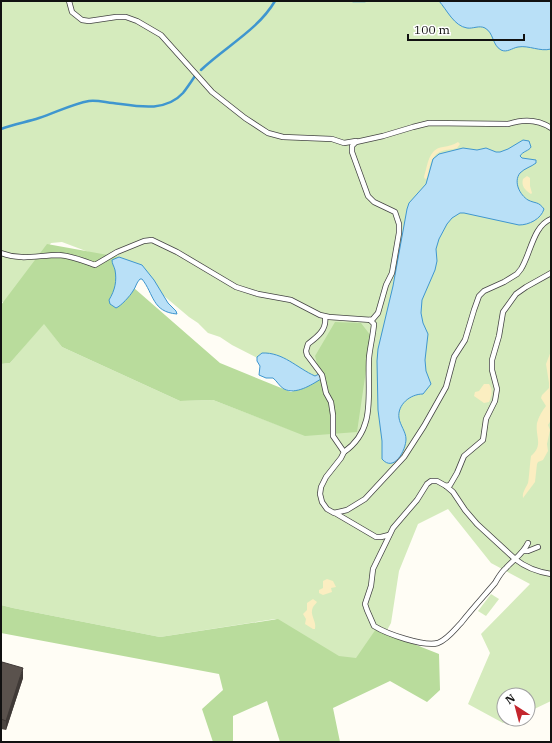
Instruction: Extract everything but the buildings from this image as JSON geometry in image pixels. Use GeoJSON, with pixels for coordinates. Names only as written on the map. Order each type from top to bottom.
{"type":"FeatureCollection","features":[{"type":"Feature","properties":{"kind":"lane"},"geometry":{"type":"LineString","coordinates":[[69,1],[72,12],[82,20],[89,21],[126,17],[137,21],[161,35],[212,92],[245,118],[268,133],[283,137],[332,139],[344,143],[352,151],[368,196],[374,202],[395,212],[399,228],[392,273],[386,285],[374,324],[369,359],[369,396],[366,421],[358,440],[344,452],[326,477],[320,489],[324,506],[327,509],[376,537],[389,535]]}},
{"type":"Feature","properties":{"kind":"lane"},"geometry":{"type":"LineString","coordinates":[[344,143],[429,124],[508,124],[519,121],[530,121],[542,123],[551,128]]}},
{"type":"Feature","properties":{"kind":"lane"},"geometry":{"type":"LineString","coordinates":[[352,151],[352,146],[356,142],[362,140]]}},
{"type":"Feature","properties":{"kind":"lane"},"geometry":{"type":"LineString","coordinates":[[335,513],[347,510],[365,499],[404,456],[424,426],[446,387],[454,357],[465,340],[479,296],[484,291],[517,274],[522,269],[539,228],[545,221],[551,219]]}},
{"type":"Feature","properties":{"kind":"lane"},"geometry":{"type":"LineString","coordinates":[[1,253],[19,258],[35,256],[63,256],[83,260],[95,265],[117,252],[144,240],[152,240],[177,252],[231,285],[258,294],[291,300],[325,316],[370,320],[376,317]]}},
{"type":"Feature","properties":{"kind":"lane"},"geometry":{"type":"LineString","coordinates":[[446,486],[450,485],[453,481],[464,456],[479,444],[484,437],[486,419],[493,406],[497,393],[492,370],[492,360],[499,336],[504,309],[516,294],[551,273]]}},
{"type":"Feature","properties":{"kind":"lane"},"geometry":{"type":"LineString","coordinates":[[325,316],[325,323],[321,332],[318,337],[308,344],[306,351],[308,358],[322,375],[333,411],[333,436],[344,452]]}},
{"type":"Feature","properties":{"kind":"lane"},"geometry":{"type":"LineString","coordinates":[[370,320],[374,324]]}},
{"type":"Feature","properties":{"kind":"lane"},"geometry":{"type":"LineString","coordinates":[[528,543],[524,551],[515,559],[509,565],[445,639],[434,643],[404,639],[374,626],[366,604],[372,586],[373,569],[396,523],[417,500],[427,484],[431,481],[437,481],[453,492],[477,524],[515,559],[521,564],[542,573],[551,574]]}},
{"type":"Feature","properties":{"kind":"lane"},"geometry":{"type":"LineString","coordinates":[[524,551],[538,547]]}},
{"type":"Feature","properties":{"kind":"lane"},"geometry":{"type":"LineString","coordinates":[[509,565],[521,564]]}},
{"type":"Feature","properties":{"kind":"green space"},"geometry":{"type":"Polygon","coordinates":[[[1,1],[551,1],[551,701],[536,708],[536,687],[496,687],[496,719],[468,704],[490,653],[481,634],[530,584],[491,563],[448,509],[418,524],[399,571],[391,623],[364,672],[275,619],[160,637],[1,605],[1,364],[10,363],[44,323],[62,347],[180,401],[213,400],[291,430],[295,377],[232,345],[220,337],[208,333],[131,268],[62,242],[51,243],[8,303],[1,302],[1,1]]]}},
{"type":"Feature","properties":{"kind":"green space"},"geometry":{"type":"Polygon","coordinates":[[[47,244],[119,257],[113,306],[134,288],[220,363],[291,392],[321,379],[315,356],[335,322],[361,323],[371,336],[357,432],[305,436],[213,400],[180,401],[62,347],[44,324],[10,363],[1,364],[1,305],[47,244]]]}},
{"type":"Feature","properties":{"kind":"green space"},"geometry":{"type":"Polygon","coordinates":[[[491,594],[499,599],[486,616],[478,611],[491,594]]]}},
{"type":"Feature","properties":{"kind":"green space"},"geometry":{"type":"Polygon","coordinates":[[[1,605],[160,637],[278,619],[339,656],[356,658],[376,629],[439,654],[440,690],[427,702],[390,681],[333,708],[340,742],[280,742],[267,701],[233,716],[233,742],[213,742],[202,709],[223,690],[219,674],[1,633],[1,605]]]}},
{"type":"Feature","properties":{"kind":"sand"},"geometry":{"type":"Polygon","coordinates":[[[458,142],[460,144],[457,148],[442,151],[435,156],[431,162],[427,178],[425,179],[424,177],[431,154],[438,148],[458,142]]]}},
{"type":"Feature","properties":{"kind":"sand"},"geometry":{"type":"Polygon","coordinates":[[[527,176],[530,178],[531,194],[523,186],[523,179],[527,176]]]}},
{"type":"Feature","properties":{"kind":"sand"},"geometry":{"type":"Polygon","coordinates":[[[551,351],[551,420],[548,425],[550,430],[547,444],[548,451],[543,460],[538,462],[535,482],[523,498],[528,483],[531,456],[535,452],[538,444],[537,423],[546,406],[541,398],[549,388],[546,364],[551,351]]]}},
{"type":"Feature","properties":{"kind":"sand"},"geometry":{"type":"Polygon","coordinates":[[[484,384],[489,384],[492,393],[489,402],[484,403],[474,396],[475,392],[479,391],[484,384]]]}},
{"type":"Feature","properties":{"kind":"sand"},"geometry":{"type":"Polygon","coordinates":[[[327,579],[333,581],[336,587],[331,588],[332,592],[323,595],[319,593],[319,590],[323,588],[323,581],[327,579]]]}},
{"type":"Feature","properties":{"kind":"sand"},"geometry":{"type":"Polygon","coordinates":[[[313,599],[317,602],[313,606],[312,610],[315,629],[305,624],[306,619],[303,614],[307,610],[307,603],[313,599]]]}},
{"type":"Feature","properties":{"kind":"water"},"geometry":{"type":"Polygon","coordinates":[[[439,1],[551,1],[551,49],[543,50],[522,47],[503,51],[498,48],[488,30],[480,27],[462,27],[451,17],[439,1]]]}},
{"type":"Feature","properties":{"kind":"water"},"geometry":{"type":"Polygon","coordinates":[[[523,140],[529,141],[531,147],[520,156],[522,158],[536,160],[536,163],[520,173],[517,180],[518,188],[525,198],[542,206],[544,209],[540,216],[531,223],[523,225],[464,213],[460,213],[452,218],[447,224],[439,239],[436,249],[437,261],[435,270],[422,300],[421,313],[423,323],[428,334],[425,360],[426,371],[431,384],[423,394],[418,394],[409,398],[402,405],[399,418],[406,436],[404,449],[402,454],[395,462],[386,463],[382,459],[382,441],[378,410],[378,349],[393,286],[409,203],[426,184],[433,159],[439,154],[463,148],[477,150],[486,148],[500,152],[523,140]]]}},
{"type":"Feature","properties":{"kind":"water"},"geometry":{"type":"Polygon","coordinates":[[[119,257],[142,265],[177,314],[169,313],[158,306],[142,279],[139,280],[132,293],[120,305],[116,308],[110,304],[109,300],[116,282],[112,260],[119,257]]]}},
{"type":"Feature","properties":{"kind":"water"},"geometry":{"type":"Polygon","coordinates":[[[262,353],[277,355],[290,361],[308,373],[315,376],[319,374],[321,379],[298,390],[289,391],[284,389],[273,378],[266,378],[259,375],[260,366],[257,361],[257,357],[262,353]]]}},
{"type":"Feature","properties":{"kind":"waterway"},"geometry":{"type":"LineString","coordinates":[[201,70],[260,21],[275,1]]}},
{"type":"Feature","properties":{"kind":"waterway"},"geometry":{"type":"LineString","coordinates":[[353,1],[365,1]]}},
{"type":"Feature","properties":{"kind":"waterway"},"geometry":{"type":"LineString","coordinates":[[1,129],[89,101],[150,107],[159,106],[176,99],[183,93],[195,76]]}}]}
